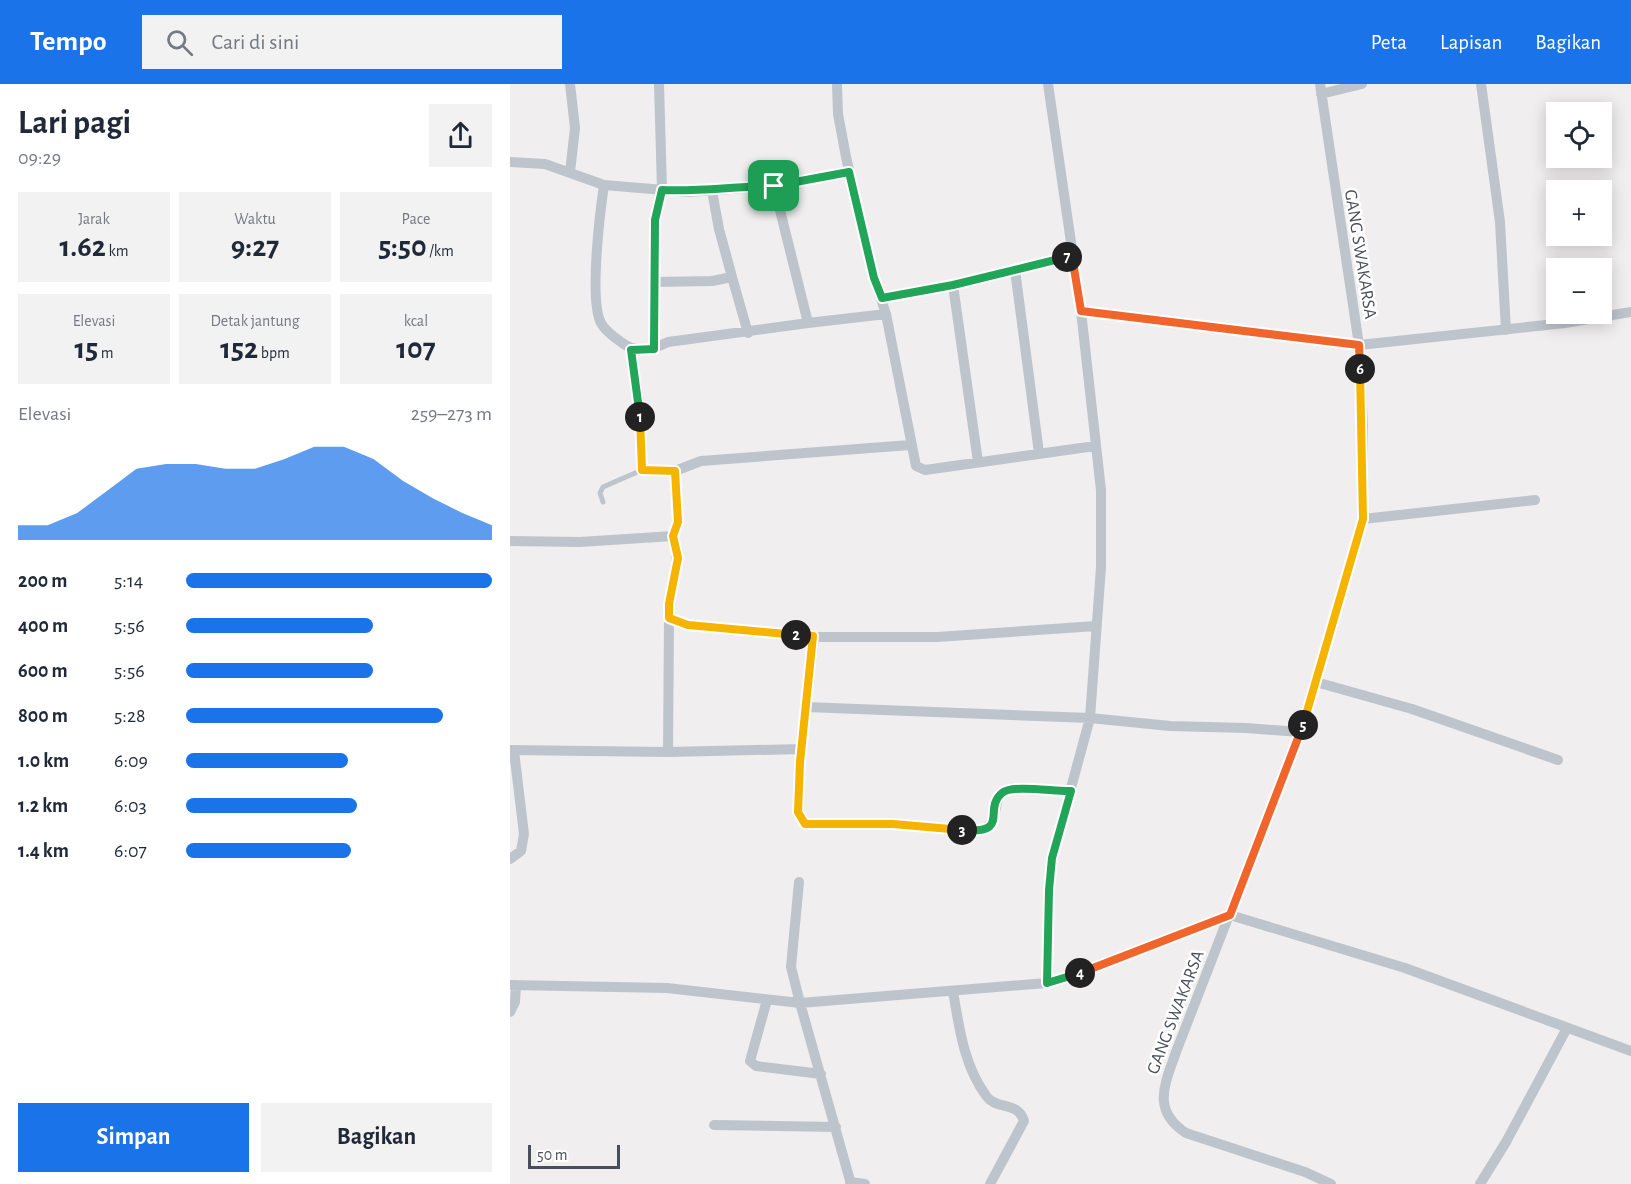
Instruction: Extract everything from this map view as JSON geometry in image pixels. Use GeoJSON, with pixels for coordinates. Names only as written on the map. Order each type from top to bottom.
{"type":"FeatureCollection","features":[{"type":"Feature","properties":{"kind":"street"},"geometry":{"type":"LineString","coordinates":[[570,84],[575,128],[570,172]]}},
{"type":"Feature","properties":{"kind":"street"},"geometry":{"type":"LineString","coordinates":[[654,349],[655,220],[662,190],[659,84]]}},
{"type":"Feature","properties":{"kind":"street"},"geometry":{"type":"LineString","coordinates":[[837,84],[838,114],[849,172],[874,278],[886,314],[913,461],[919,469],[1095,446]]}},
{"type":"Feature","properties":{"kind":"street"},"geometry":{"type":"LineString","coordinates":[[1047,983],[1052,858],[1090,718],[1101,567],[1101,490],[1081,311],[1048,84]]}},
{"type":"Feature","properties":{"kind":"street"},"geometry":{"type":"LineString","coordinates":[[1320,89],[1362,84]]}},
{"type":"Feature","properties":{"kind":"street"},"geometry":{"type":"LineString","coordinates":[[1481,84],[1500,222],[1506,330]]}},
{"type":"Feature","properties":{"kind":"street","name":"GANG SWAKARSA"},"geometry":{"type":"LineString","coordinates":[[1320,89],[1359,345],[1363,427],[1363,519],[1300,732],[1165,1084],[1162,1099],[1167,1115],[1174,1125],[1186,1132],[1305,1172],[1331,1184]]}},
{"type":"Feature","properties":{"kind":"street"},"geometry":{"type":"LineString","coordinates":[[510,162],[545,164],[604,185],[662,190],[712,191],[747,186],[774,186],[849,172]]}},
{"type":"Feature","properties":{"kind":"street"},"geometry":{"type":"LineString","coordinates":[[604,185],[599,217],[598,314],[608,332],[631,350],[654,349],[668,342],[886,314]]}},
{"type":"Feature","properties":{"kind":"street"},"geometry":{"type":"LineString","coordinates":[[774,186],[808,323]]}},
{"type":"Feature","properties":{"kind":"street"},"geometry":{"type":"LineString","coordinates":[[712,191],[719,229],[748,333]]}},
{"type":"Feature","properties":{"kind":"street"},"geometry":{"type":"LineString","coordinates":[[882,298],[953,285],[1072,256]]}},
{"type":"Feature","properties":{"kind":"street"},"geometry":{"type":"LineString","coordinates":[[1015,270],[1039,453]]}},
{"type":"Feature","properties":{"kind":"street"},"geometry":{"type":"LineString","coordinates":[[655,282],[712,281],[732,277]]}},
{"type":"Feature","properties":{"kind":"street"},"geometry":{"type":"LineString","coordinates":[[953,285],[978,462]]}},
{"type":"Feature","properties":{"kind":"street"},"geometry":{"type":"LineString","coordinates":[[1081,311],[1359,345],[1506,330],[1631,312]]}},
{"type":"Feature","properties":{"kind":"street"},"geometry":{"type":"LineString","coordinates":[[631,350],[639,401],[642,470],[675,471],[701,461],[910,446]]}},
{"type":"Feature","properties":{"kind":"street"},"geometry":{"type":"LineString","coordinates":[[668,752],[669,604],[678,558],[673,536],[678,522],[675,471]]}},
{"type":"Feature","properties":{"kind":"street"},"geometry":{"type":"LineString","coordinates":[[1363,519],[1535,501]]}},
{"type":"Feature","properties":{"kind":"street"},"geometry":{"type":"LineString","coordinates":[[510,541],[580,542],[673,536]]}},
{"type":"Feature","properties":{"kind":"street"},"geometry":{"type":"LineString","coordinates":[[669,618],[688,625],[813,636],[937,638],[1096,626]]}},
{"type":"Feature","properties":{"kind":"street"},"geometry":{"type":"LineString","coordinates":[[813,636],[798,812],[805,824],[893,824],[979,831],[989,828],[994,820],[997,801],[1002,793],[1011,789],[1071,791]]}},
{"type":"Feature","properties":{"kind":"street"},"geometry":{"type":"LineString","coordinates":[[1316,682],[1412,709],[1558,760]]}},
{"type":"Feature","properties":{"kind":"street"},"geometry":{"type":"LineString","coordinates":[[806,707],[1090,718],[1170,726],[1300,732]]}},
{"type":"Feature","properties":{"kind":"street"},"geometry":{"type":"LineString","coordinates":[[510,859],[521,851],[524,834],[512,751],[668,752],[802,749]]}},
{"type":"Feature","properties":{"kind":"street"},"geometry":{"type":"LineString","coordinates":[[799,882],[791,967],[850,1183],[865,1184]]}},
{"type":"Feature","properties":{"kind":"street"},"geometry":{"type":"LineString","coordinates":[[510,1012],[515,1002],[513,985],[667,988],[800,1004],[1047,983],[1085,971],[1230,915],[1405,968],[1631,1051]]}},
{"type":"Feature","properties":{"kind":"street"},"geometry":{"type":"LineString","coordinates":[[953,991],[963,1047],[987,1098],[1015,1108],[1023,1121],[990,1184]]}},
{"type":"Feature","properties":{"kind":"street"},"geometry":{"type":"LineString","coordinates":[[767,1000],[750,1061],[756,1066],[821,1074]]}},
{"type":"Feature","properties":{"kind":"street"},"geometry":{"type":"LineString","coordinates":[[1480,1184],[1506,1142],[1568,1028]]}},
{"type":"Feature","properties":{"kind":"street"},"geometry":{"type":"LineString","coordinates":[[714,1125],[836,1127]]}},
{"type":"Feature","properties":{"kind":"lane"},"geometry":{"type":"LineString","coordinates":[[603,502],[600,494],[603,487],[642,470]]}},
{"type":"Feature","properties":{"kind":"route"},"geometry":{"type":"LineString","coordinates":[[849,172],[874,278],[882,298],[953,285],[1072,256],[1081,311],[1155,318],[1359,345],[1363,427],[1363,519],[1300,732],[1230,915],[1193,927],[1085,971],[1047,983],[1052,858],[1071,791],[1011,789],[1002,793],[997,801],[994,820],[989,828],[979,831],[893,824],[805,824],[798,812],[800,762],[813,636],[756,633],[688,625],[669,618],[669,604],[678,558],[673,536],[678,522],[675,471],[642,470],[639,401],[631,350],[654,349],[655,220],[662,190],[688,192],[747,186],[774,186],[849,172]]}}]}
